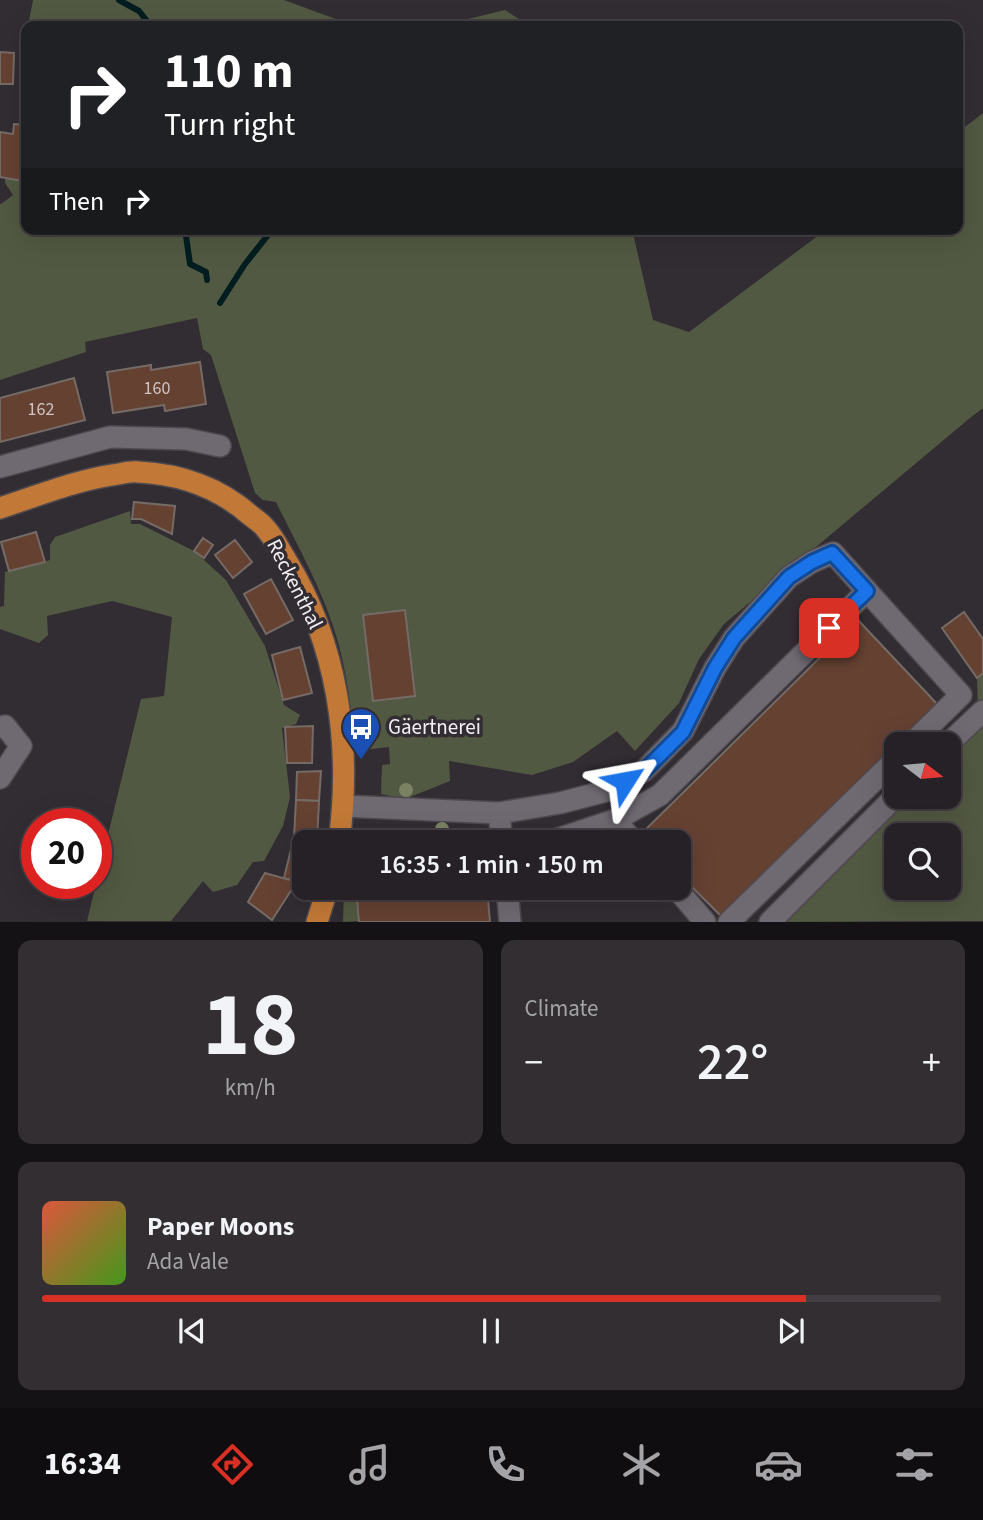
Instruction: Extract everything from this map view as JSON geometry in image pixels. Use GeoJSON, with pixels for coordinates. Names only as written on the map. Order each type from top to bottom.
{"type":"FeatureCollection","features":[{"type":"Feature","properties":{"kind":"main road","name":"Reckenthal"},"geometry":{"type":"LineString","coordinates":[[0,508],[93,478],[135,471],[168,475],[201,484],[235,501],[267,529],[299,581],[322,635],[337,694],[343,747],[344,806],[341,830]]}},
{"type":"Feature","properties":{"kind":"main road"},"geometry":{"type":"LineString","coordinates":[[317,922],[324,900]]}},
{"type":"Feature","properties":{"kind":"street"},"geometry":{"type":"LineString","coordinates":[[0,467],[110,437],[186,439],[220,446]]}},
{"type":"Feature","properties":{"kind":"street"},"geometry":{"type":"LineString","coordinates":[[344,806],[499,813],[560,803],[606,791],[644,771],[683,732],[715,668],[734,638],[789,577],[832,553],[961,695],[981,713],[961,732]]}},
{"type":"Feature","properties":{"kind":"street"},"geometry":{"type":"LineString","coordinates":[[585,830],[615,820],[660,795],[867,591]]}},
{"type":"Feature","properties":{"kind":"street"},"geometry":{"type":"LineString","coordinates":[[923,732],[961,695]]}},
{"type":"Feature","properties":{"kind":"street"},"geometry":{"type":"LineString","coordinates":[[0,727],[5,726],[21,746],[0,778]]}},
{"type":"Feature","properties":{"kind":"street"},"geometry":{"type":"LineString","coordinates":[[729,922],[884,771]]}},
{"type":"Feature","properties":{"kind":"street"},"geometry":{"type":"LineString","coordinates":[[770,922],[884,808]]}},
{"type":"Feature","properties":{"kind":"street"},"geometry":{"type":"LineString","coordinates":[[499,813],[501,830]]}},
{"type":"Feature","properties":{"kind":"street"},"geometry":{"type":"LineString","coordinates":[[615,820],[624,830]]}},
{"type":"Feature","properties":{"kind":"street"},"geometry":{"type":"LineString","coordinates":[[773,880],[792,900]]}},
{"type":"Feature","properties":{"kind":"street"},"geometry":{"type":"LineString","coordinates":[[508,900],[510,922]]}},
{"type":"Feature","properties":{"kind":"street"},"geometry":{"type":"LineString","coordinates":[[686,900],[705,922]]}},
{"type":"Feature","properties":{"kind":"green space"},"geometry":{"type":"Polygon","coordinates":[[[33,0],[284,0],[341,21],[29,21],[33,0]]]}},
{"type":"Feature","properties":{"kind":"green space"},"geometry":{"type":"Polygon","coordinates":[[[505,10],[522,21],[466,21],[505,10]]]}},
{"type":"Feature","properties":{"kind":"green space"},"geometry":{"type":"Polygon","coordinates":[[[983,113],[983,408],[724,624],[699,659],[679,703],[635,751],[617,731],[573,762],[532,775],[449,761],[450,781],[405,799],[381,794],[382,765],[390,764],[389,747],[356,751],[345,674],[322,596],[276,502],[263,500],[255,493],[211,355],[203,349],[197,318],[85,342],[86,352],[0,380],[0,203],[13,195],[5,183],[5,178],[21,181],[21,235],[633,235],[653,320],[689,332],[819,235],[963,235],[963,128],[983,113]]]}},
{"type":"Feature","properties":{"kind":"green space"},"geometry":{"type":"Polygon","coordinates":[[[130,511],[131,524],[140,524],[194,551],[226,580],[265,646],[284,705],[300,715],[296,724],[282,728],[290,797],[283,826],[264,861],[253,862],[237,885],[213,892],[203,881],[171,921],[87,921],[92,899],[112,899],[112,818],[141,699],[164,696],[172,617],[112,601],[47,616],[48,635],[39,643],[0,629],[5,572],[50,560],[50,545],[55,537],[130,511]]]}},
{"type":"Feature","properties":{"kind":"green space"},"geometry":{"type":"Polygon","coordinates":[[[983,673],[983,921],[770,922],[884,808],[961,809],[961,732],[978,714],[977,678],[983,673]]]}},
{"type":"Feature","properties":{"kind":"green space"},"geometry":{"type":"Polygon","coordinates":[[[344,900],[357,900],[359,921],[343,922],[344,900]]]}},
{"type":"Feature","properties":{"kind":"building"},"geometry":{"type":"Polygon","coordinates":[[[0,52],[14,53],[13,84],[0,84],[0,52]]]}},
{"type":"Feature","properties":{"kind":"building"},"geometry":{"type":"Polygon","coordinates":[[[14,124],[21,125],[21,181],[0,177],[0,132],[13,134],[14,124]]]}},
{"type":"Feature","properties":{"kind":"building"},"geometry":{"type":"Polygon","coordinates":[[[200,362],[206,404],[165,411],[164,405],[113,413],[107,372],[151,365],[151,370],[200,362]]]}},
{"type":"Feature","properties":{"kind":"building"},"geometry":{"type":"Polygon","coordinates":[[[74,378],[85,420],[0,442],[0,398],[74,378]]]}},
{"type":"Feature","properties":{"kind":"building"},"geometry":{"type":"Polygon","coordinates":[[[134,502],[175,506],[172,534],[141,519],[132,519],[134,502]]]}},
{"type":"Feature","properties":{"kind":"building"},"geometry":{"type":"Polygon","coordinates":[[[36,532],[45,562],[9,571],[1,542],[36,532]]]}},
{"type":"Feature","properties":{"kind":"building"},"geometry":{"type":"Polygon","coordinates":[[[203,538],[213,545],[204,558],[194,551],[203,538]]]}},
{"type":"Feature","properties":{"kind":"building"},"geometry":{"type":"Polygon","coordinates":[[[235,540],[252,562],[233,578],[215,555],[235,540]]]}},
{"type":"Feature","properties":{"kind":"building"},"geometry":{"type":"Polygon","coordinates":[[[271,579],[293,620],[266,634],[244,594],[271,579]]]}},
{"type":"Feature","properties":{"kind":"building"},"geometry":{"type":"Polygon","coordinates":[[[405,610],[415,696],[373,701],[363,615],[405,610]]]}},
{"type":"Feature","properties":{"kind":"building"},"geometry":{"type":"Polygon","coordinates":[[[964,612],[983,639],[983,673],[977,678],[942,628],[964,612]]]}},
{"type":"Feature","properties":{"kind":"building"},"geometry":{"type":"Polygon","coordinates":[[[858,620],[939,706],[913,732],[884,732],[884,760],[723,918],[691,886],[691,830],[645,830],[858,620]]]}},
{"type":"Feature","properties":{"kind":"building"},"geometry":{"type":"Polygon","coordinates":[[[300,647],[312,693],[283,700],[272,655],[300,647]]]}},
{"type":"Feature","properties":{"kind":"building"},"geometry":{"type":"Polygon","coordinates":[[[313,726],[312,763],[287,763],[285,727],[313,726]]]}},
{"type":"Feature","properties":{"kind":"building"},"geometry":{"type":"Polygon","coordinates":[[[321,771],[319,801],[296,800],[297,772],[321,771]]]}},
{"type":"Feature","properties":{"kind":"building"},"geometry":{"type":"Polygon","coordinates":[[[296,800],[319,801],[318,830],[294,830],[296,800]]]}},
{"type":"Feature","properties":{"kind":"building"},"geometry":{"type":"Polygon","coordinates":[[[292,845],[292,880],[284,878],[292,845]]]}},
{"type":"Feature","properties":{"kind":"building"},"geometry":{"type":"Polygon","coordinates":[[[265,873],[292,881],[292,889],[272,920],[248,902],[265,873]]]}},
{"type":"Feature","properties":{"kind":"building"},"geometry":{"type":"Polygon","coordinates":[[[357,900],[488,900],[490,922],[359,922],[357,900]]]}},
{"type":"Feature","properties":{"kind":"waterway"},"geometry":{"type":"LineString","coordinates":[[119,0],[139,11],[147,21]]}},
{"type":"Feature","properties":{"kind":"waterway"},"geometry":{"type":"LineString","coordinates":[[186,235],[190,264],[206,272],[207,280]]}},
{"type":"Feature","properties":{"kind":"waterway"},"geometry":{"type":"LineString","coordinates":[[220,303],[268,235]]}},
{"type":"Feature","properties":{"kind":"place","name":"Gäertnerei"},"geometry":{"type":"Point","coordinates":[361,761]}},
{"type":"Feature","properties":{"kind":"route"},"geometry":{"type":"LineString","coordinates":[[625,781],[644,771],[683,732],[715,668],[734,638],[789,577],[832,553],[867,591],[829,628]]}}]}
